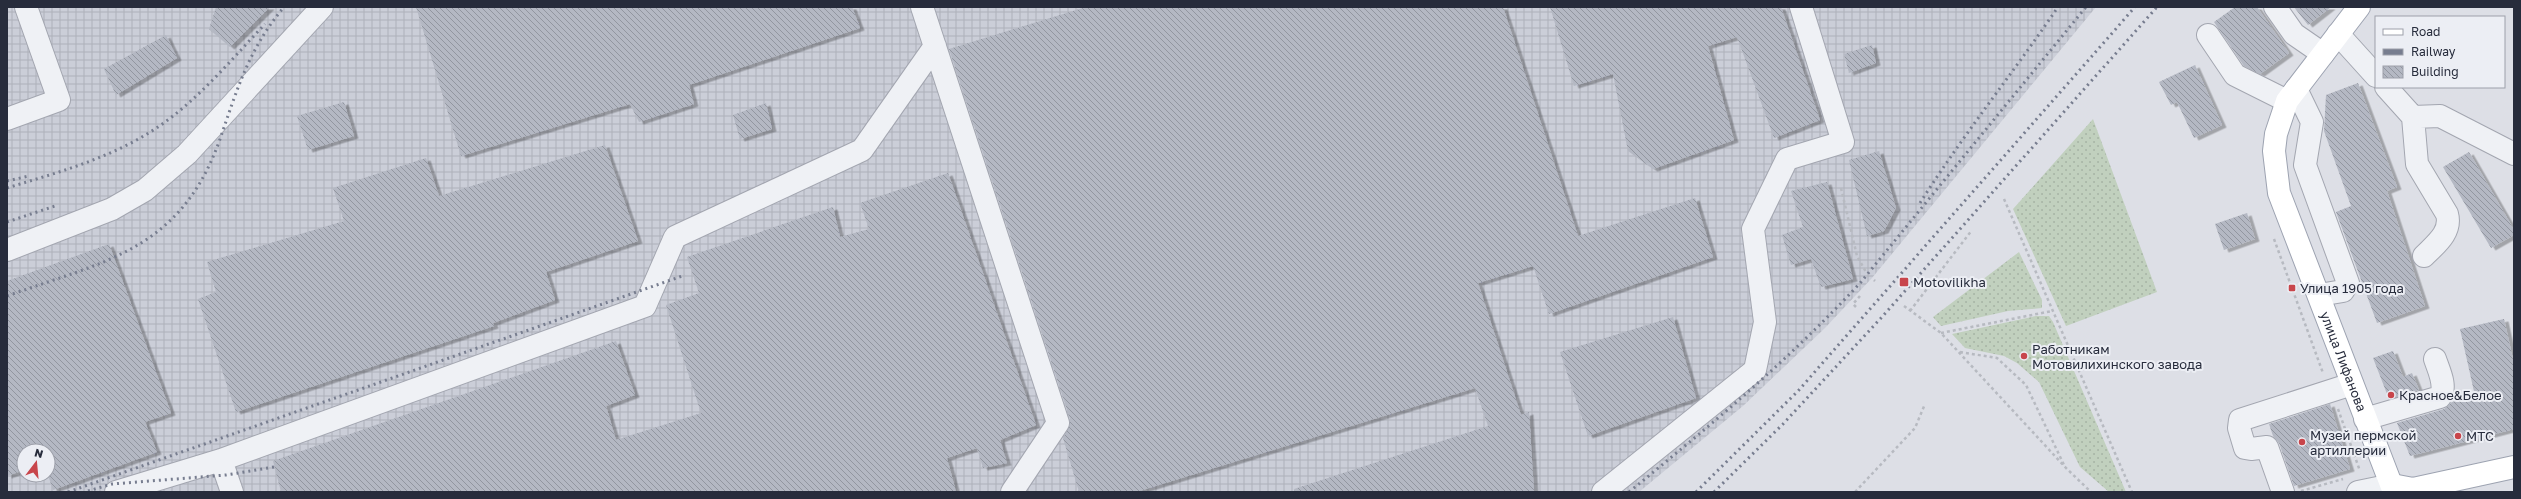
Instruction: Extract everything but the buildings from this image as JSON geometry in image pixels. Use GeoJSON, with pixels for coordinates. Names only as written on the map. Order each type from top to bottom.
{"type":"FeatureCollection","features":[{"type":"Feature","properties":{"kind":"main road","name":"улица Лифанова"},"geometry":{"type":"LineString","coordinates":[[2359,7],[2291,95],[2276,134],[2274,151],[2279,193],[2365,419],[2393,488]]}},
{"type":"Feature","properties":{"kind":"main road"},"geometry":{"type":"LineString","coordinates":[[2393,488],[2413,489],[2514,467]]}},
{"type":"Feature","properties":{"kind":"street"},"geometry":{"type":"LineString","coordinates":[[7,119],[59,100],[26,7]]}},
{"type":"Feature","properties":{"kind":"street"},"geometry":{"type":"LineString","coordinates":[[7,250],[112,209],[146,190],[187,154],[322,7]]}},
{"type":"Feature","properties":{"kind":"street"},"geometry":{"type":"LineString","coordinates":[[922,7],[1058,423],[1012,492]]}},
{"type":"Feature","properties":{"kind":"street"},"geometry":{"type":"LineString","coordinates":[[1603,492],[1755,370],[1765,322],[1754,229],[1787,159],[1843,142],[1801,7]]}},
{"type":"Feature","properties":{"kind":"street"},"geometry":{"type":"LineString","coordinates":[[2275,7],[2294,34],[2323,54]]}},
{"type":"Feature","properties":{"kind":"street"},"geometry":{"type":"LineString","coordinates":[[2338,34],[2375,75]]}},
{"type":"Feature","properties":{"kind":"street"},"geometry":{"type":"LineString","coordinates":[[2208,35],[2235,74],[2291,95],[2312,122],[2306,165],[2348,283],[2343,291],[2319,295]]}},
{"type":"Feature","properties":{"kind":"street"},"geometry":{"type":"LineString","coordinates":[[116,492],[221,460],[645,306],[675,237],[862,150],[935,46]]}},
{"type":"Feature","properties":{"kind":"street"},"geometry":{"type":"LineString","coordinates":[[2387,88],[2412,117],[2417,164],[2448,214],[2449,221],[2446,233],[2424,256]]}},
{"type":"Feature","properties":{"kind":"street"},"geometry":{"type":"LineString","coordinates":[[2412,117],[2440,116],[2514,154]]}},
{"type":"Feature","properties":{"kind":"street"},"geometry":{"type":"LineString","coordinates":[[2365,419],[2440,397],[2443,392],[2435,359]]}},
{"type":"Feature","properties":{"kind":"street"},"geometry":{"type":"LineString","coordinates":[[2283,492],[2270,450],[2264,446],[2251,449],[2245,448],[2238,423],[2245,417],[2352,384]]}},
{"type":"Feature","properties":{"kind":"street"},"geometry":{"type":"LineString","coordinates":[[221,460],[232,492]]}},
{"type":"Feature","properties":{"kind":"street"},"geometry":{"type":"LineString","coordinates":[[2354,482],[2393,488]]}},
{"type":"Feature","properties":{"kind":"path"},"geometry":{"type":"LineString","coordinates":[[1842,188],[1857,256],[1866,272]]}},
{"type":"Feature","properties":{"kind":"path"},"geometry":{"type":"LineString","coordinates":[[2004,199],[2132,492]]}},
{"type":"Feature","properties":{"kind":"path"},"geometry":{"type":"LineString","coordinates":[[1910,311],[1972,230]]}},
{"type":"Feature","properties":{"kind":"path"},"geometry":{"type":"LineString","coordinates":[[2273,238],[2315,358],[2331,390],[2360,471],[2354,482],[2299,492]]}},
{"type":"Feature","properties":{"kind":"path"},"geometry":{"type":"LineString","coordinates":[[1856,307],[1853,304],[1860,296]]}},
{"type":"Feature","properties":{"kind":"path"},"geometry":{"type":"LineString","coordinates":[[1904,306],[1941,333],[2066,468],[2091,492]]}},
{"type":"Feature","properties":{"kind":"path"},"geometry":{"type":"LineString","coordinates":[[1941,333],[2052,310]]}},
{"type":"Feature","properties":{"kind":"path"},"geometry":{"type":"LineString","coordinates":[[1960,352],[1997,358],[2026,384],[2066,468]]}},
{"type":"Feature","properties":{"kind":"path"},"geometry":{"type":"LineString","coordinates":[[1855,492],[1915,428],[1925,404]]}},
{"type":"Feature","properties":{"kind":"shaded area"},"geometry":{"type":"Polygon","coordinates":[[[7,7],[2096,7],[1872,278],[1825,328],[1743,406],[1639,492],[7,492],[7,7]]]}},
{"type":"Feature","properties":{"kind":"green space"},"geometry":{"type":"Polygon","coordinates":[[[2093,119],[2157,292],[2066,326],[2013,209],[2093,119]]]}},
{"type":"Feature","properties":{"kind":"green space"},"geometry":{"type":"Polygon","coordinates":[[[2019,252],[2042,300],[2042,308],[2008,311],[1941,326],[1933,317],[2019,252]]]}},
{"type":"Feature","properties":{"kind":"green space"},"geometry":{"type":"Polygon","coordinates":[[[2036,316],[2049,316],[2053,322],[2126,492],[2109,492],[2080,467],[2039,382],[2017,363],[2004,356],[1965,348],[1952,334],[2036,316]]]}},
{"type":"Feature","properties":{"kind":"railway"},"geometry":{"type":"LineString","coordinates":[[7,296],[107,261],[135,247],[160,229],[183,207],[202,178],[219,142],[238,88],[252,55],[261,39],[284,7]]}},
{"type":"Feature","properties":{"kind":"railway"},"geometry":{"type":"LineString","coordinates":[[1920,203],[1953,153],[2058,7]]}},
{"type":"Feature","properties":{"kind":"railway"},"geometry":{"type":"LineString","coordinates":[[1629,492],[1719,417],[1778,365],[1861,282],[2086,7]]}},
{"type":"Feature","properties":{"kind":"railway"},"geometry":{"type":"LineString","coordinates":[[1696,492],[1798,391],[2135,7]]}},
{"type":"Feature","properties":{"kind":"railway"},"geometry":{"type":"LineString","coordinates":[[1714,492],[1783,424],[1881,318],[2157,7]]}},
{"type":"Feature","properties":{"kind":"railway"},"geometry":{"type":"LineString","coordinates":[[7,188],[66,170],[104,156],[158,127],[201,92],[265,24]]}},
{"type":"Feature","properties":{"kind":"railway"},"geometry":{"type":"LineString","coordinates":[[7,181],[29,176]]}},
{"type":"Feature","properties":{"kind":"railway"},"geometry":{"type":"LineString","coordinates":[[7,222],[58,205]]}},
{"type":"Feature","properties":{"kind":"railway"},"geometry":{"type":"LineString","coordinates":[[68,492],[685,275]]}},
{"type":"Feature","properties":{"kind":"railway"},"geometry":{"type":"LineString","coordinates":[[88,491],[112,484],[226,475],[274,467]]}},
{"type":"Feature","properties":{"kind":"place","name":"Motovilikha"},"geometry":{"type":"Point","coordinates":[1904,282]}},
{"type":"Feature","properties":{"kind":"place","name":"Улица 1905 года"},"geometry":{"type":"Point","coordinates":[2292,288]}},
{"type":"Feature","properties":{"kind":"place","name":"Работникам Мотовилихинского завода"},"geometry":{"type":"Point","coordinates":[2024,356]}},
{"type":"Feature","properties":{"kind":"place","name":"Красное&Белое"},"geometry":{"type":"Point","coordinates":[2391,395]}},
{"type":"Feature","properties":{"kind":"place","name":"МТС"},"geometry":{"type":"Point","coordinates":[2458,436]}},
{"type":"Feature","properties":{"kind":"place","name":"Музей пермской артиллерии"},"geometry":{"type":"Point","coordinates":[2302,442]}}]}
